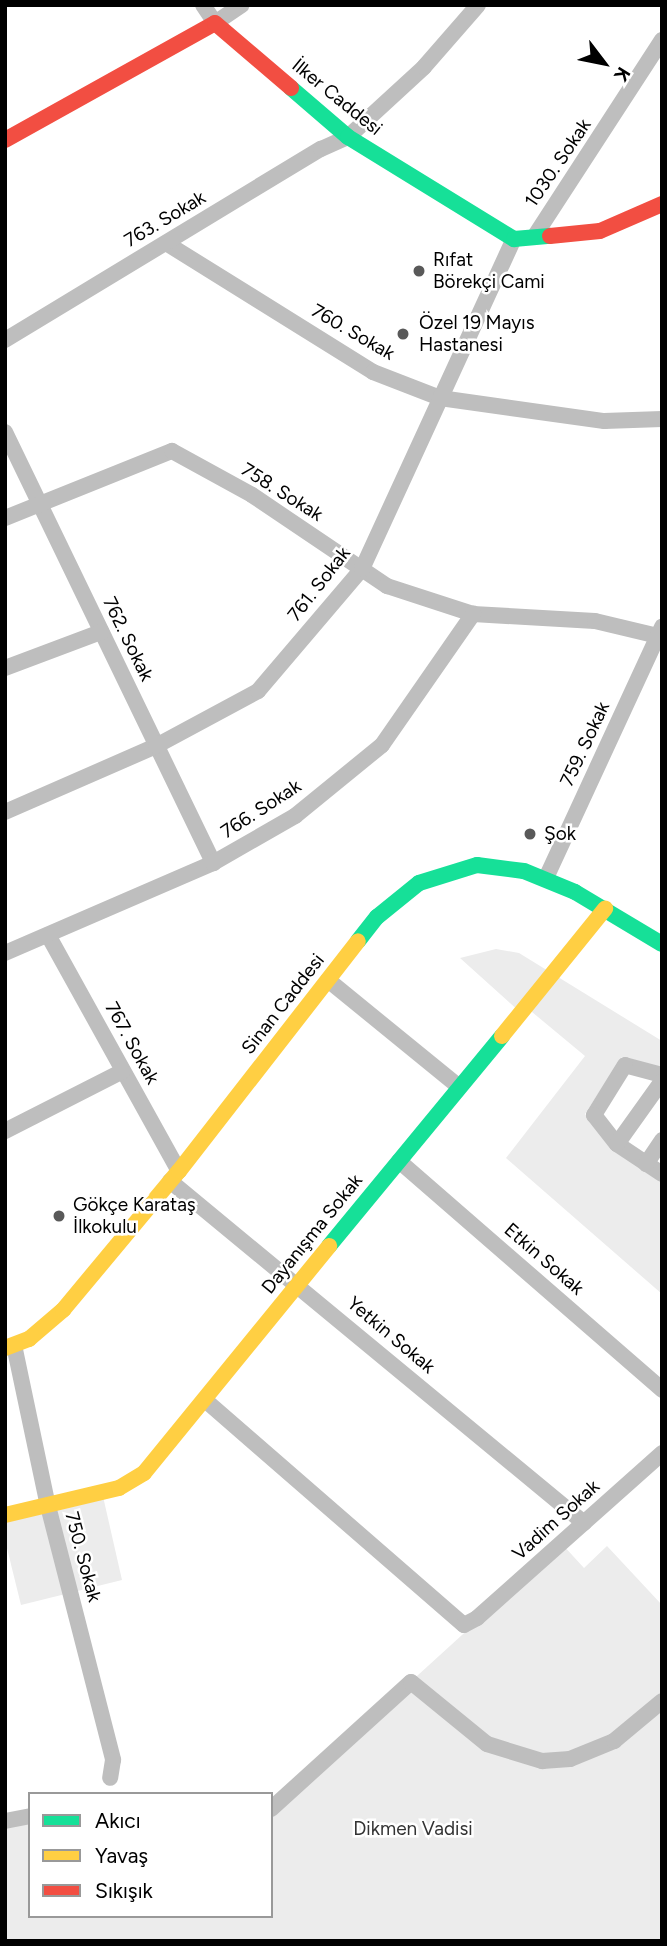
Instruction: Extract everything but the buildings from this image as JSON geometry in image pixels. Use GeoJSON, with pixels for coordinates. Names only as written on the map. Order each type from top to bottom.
{"type":"FeatureCollection","features":[{"type":"Feature","properties":{"kind":"street"},"geometry":{"type":"LineString","coordinates":[[203,5],[215,23]]}},
{"type":"Feature","properties":{"kind":"street"},"geometry":{"type":"LineString","coordinates":[[5,140],[215,23],[242,5]]}},
{"type":"Feature","properties":{"kind":"street","name":"763. Sokak"},"geometry":{"type":"LineString","coordinates":[[5,340],[348,137],[424,67],[478,5]]}},
{"type":"Feature","properties":{"kind":"street","name":"İlker Caddesi"},"geometry":{"type":"LineString","coordinates":[[215,23],[348,137],[513,239]]}},
{"type":"Feature","properties":{"kind":"street","name":"1030. Sokak"},"geometry":{"type":"LineString","coordinates":[[534,237],[662,40]]}},
{"type":"Feature","properties":{"kind":"street"},"geometry":{"type":"LineString","coordinates":[[513,239],[600,231],[662,204]]}},
{"type":"Feature","properties":{"kind":"street","name":"761. Sokak"},"geometry":{"type":"LineString","coordinates":[[5,811],[156,746],[258,691],[362,569],[513,239]]}},
{"type":"Feature","properties":{"kind":"street","name":"760. Sokak"},"geometry":{"type":"LineString","coordinates":[[166,243],[373,372],[440,398],[604,421],[662,418]]}},
{"type":"Feature","properties":{"kind":"street","name":"762. Sokak"},"geometry":{"type":"LineString","coordinates":[[5,432],[213,863]]}},
{"type":"Feature","properties":{"kind":"street","name":"758. Sokak"},"geometry":{"type":"LineString","coordinates":[[5,518],[39,502],[172,451],[252,495],[387,586],[473,614],[595,621],[661,633]]}},
{"type":"Feature","properties":{"kind":"street","name":"766. Sokak"},"geometry":{"type":"LineString","coordinates":[[5,953],[213,863],[295,816],[382,745],[473,614]]}},
{"type":"Feature","properties":{"kind":"street"},"geometry":{"type":"LineString","coordinates":[[5,668],[101,632]]}},
{"type":"Feature","properties":{"kind":"street","name":"759. Sokak"},"geometry":{"type":"LineString","coordinates":[[546,878],[661,633]]}},
{"type":"Feature","properties":{"kind":"street","name":"Sinan Caddesi"},"geometry":{"type":"LineString","coordinates":[[10,1346],[45,1328],[63,1310],[175,1176],[377,917],[419,883],[477,865],[546,878],[606,909],[662,944]]}},
{"type":"Feature","properties":{"kind":"street","name":"Dayanışma Sokak"},"geometry":{"type":"LineString","coordinates":[[5,1515],[48,1506],[133,1481],[205,1401],[606,909]]}},
{"type":"Feature","properties":{"kind":"street","name":"767. Sokak"},"geometry":{"type":"LineString","coordinates":[[48,935],[123,1071],[175,1176]]}},
{"type":"Feature","properties":{"kind":"street"},"geometry":{"type":"LineString","coordinates":[[328,981],[459,1087]]}},
{"type":"Feature","properties":{"kind":"street"},"geometry":{"type":"LineString","coordinates":[[662,1075],[625,1065],[594,1115],[617,1144],[662,1174]]}},
{"type":"Feature","properties":{"kind":"street"},"geometry":{"type":"LineString","coordinates":[[5,1131],[123,1071]]}},
{"type":"Feature","properties":{"kind":"street"},"geometry":{"type":"LineString","coordinates":[[617,1144],[662,1081]]}},
{"type":"Feature","properties":{"kind":"street"},"geometry":{"type":"LineString","coordinates":[[646,1164],[662,1140]]}},
{"type":"Feature","properties":{"kind":"street","name":"Etkin Sokak"},"geometry":{"type":"LineString","coordinates":[[399,1161],[662,1390]]}},
{"type":"Feature","properties":{"kind":"street","name":"Yetkin Sokak"},"geometry":{"type":"LineString","coordinates":[[175,1176],[298,1284],[584,1523]]}},
{"type":"Feature","properties":{"kind":"street","name":"750. Sokak"},"geometry":{"type":"LineString","coordinates":[[10,1346],[113,1760],[110,1779]]}},
{"type":"Feature","properties":{"kind":"street","name":"Vadim Sokak"},"geometry":{"type":"LineString","coordinates":[[205,1401],[457,1622],[471,1624],[662,1453]]}},
{"type":"Feature","properties":{"kind":"street"},"geometry":{"type":"LineString","coordinates":[[273,1807],[411,1682],[486,1744],[542,1760],[570,1759],[614,1741],[662,1701]]}},
{"type":"Feature","properties":{"kind":"street"},"geometry":{"type":"LineString","coordinates":[[5,1821],[28,1816]]}},
{"type":"Feature","properties":{"kind":"green space"},"geometry":{"type":"Polygon","coordinates":[[[496,949],[519,953],[662,1041],[662,1074],[622,1057],[585,1114],[597,1130],[662,1174],[662,1294],[506,1158],[585,1056],[526,1007],[520,1012],[460,958],[496,949]]]}},
{"type":"Feature","properties":{"kind":"green space"},"geometry":{"type":"Polygon","coordinates":[[[102,1492],[122,1580],[21,1605],[5,1540],[5,1515],[102,1492]]]}},
{"type":"Feature","properties":{"kind":"green space","name":"Dikmen Vadisi"},"geometry":{"type":"Polygon","coordinates":[[[562,1544],[584,1568],[607,1546],[662,1605],[662,1941],[5,1941],[5,1821],[28,1816],[28,1918],[273,1918],[273,1807],[562,1544]]]}},
{"type":"Feature","properties":{"kind":"traffic: fast"},"geometry":{"type":"LineString","coordinates":[[291,88],[348,137],[514,239],[550,236]]}},
{"type":"Feature","properties":{"kind":"traffic: fast"},"geometry":{"type":"LineString","coordinates":[[358,941],[377,917],[419,883],[477,865],[524,871],[575,892],[662,944]]}},
{"type":"Feature","properties":{"kind":"traffic: fast"},"geometry":{"type":"LineString","coordinates":[[329,1246],[502,1036]]}},
{"type":"Feature","properties":{"kind":"traffic: slow"},"geometry":{"type":"LineString","coordinates":[[502,1036],[605,909]]}},
{"type":"Feature","properties":{"kind":"traffic: slow"},"geometry":{"type":"LineString","coordinates":[[5,1348],[29,1339],[63,1310],[179,1171],[358,941]]}},
{"type":"Feature","properties":{"kind":"traffic: slow"},"geometry":{"type":"LineString","coordinates":[[5,1515],[119,1488],[144,1473],[329,1246]]}},
{"type":"Feature","properties":{"kind":"traffic: jam"},"geometry":{"type":"LineString","coordinates":[[5,140],[215,23],[291,88]]}},
{"type":"Feature","properties":{"kind":"traffic: jam"},"geometry":{"type":"LineString","coordinates":[[550,236],[600,231],[662,204]]}},
{"type":"Feature","properties":{"kind":"place","name":"Rıfat Börekçi Cami"},"geometry":{"type":"Point","coordinates":[419,271]}},
{"type":"Feature","properties":{"kind":"place","name":"Özel 19 Mayıs Hastanesi"},"geometry":{"type":"Point","coordinates":[403,334]}},
{"type":"Feature","properties":{"kind":"place","name":"Şok"},"geometry":{"type":"Point","coordinates":[530,834]}},
{"type":"Feature","properties":{"kind":"place","name":"Gökçe Karataş İlkokulu"},"geometry":{"type":"Point","coordinates":[59,1216]}}]}
